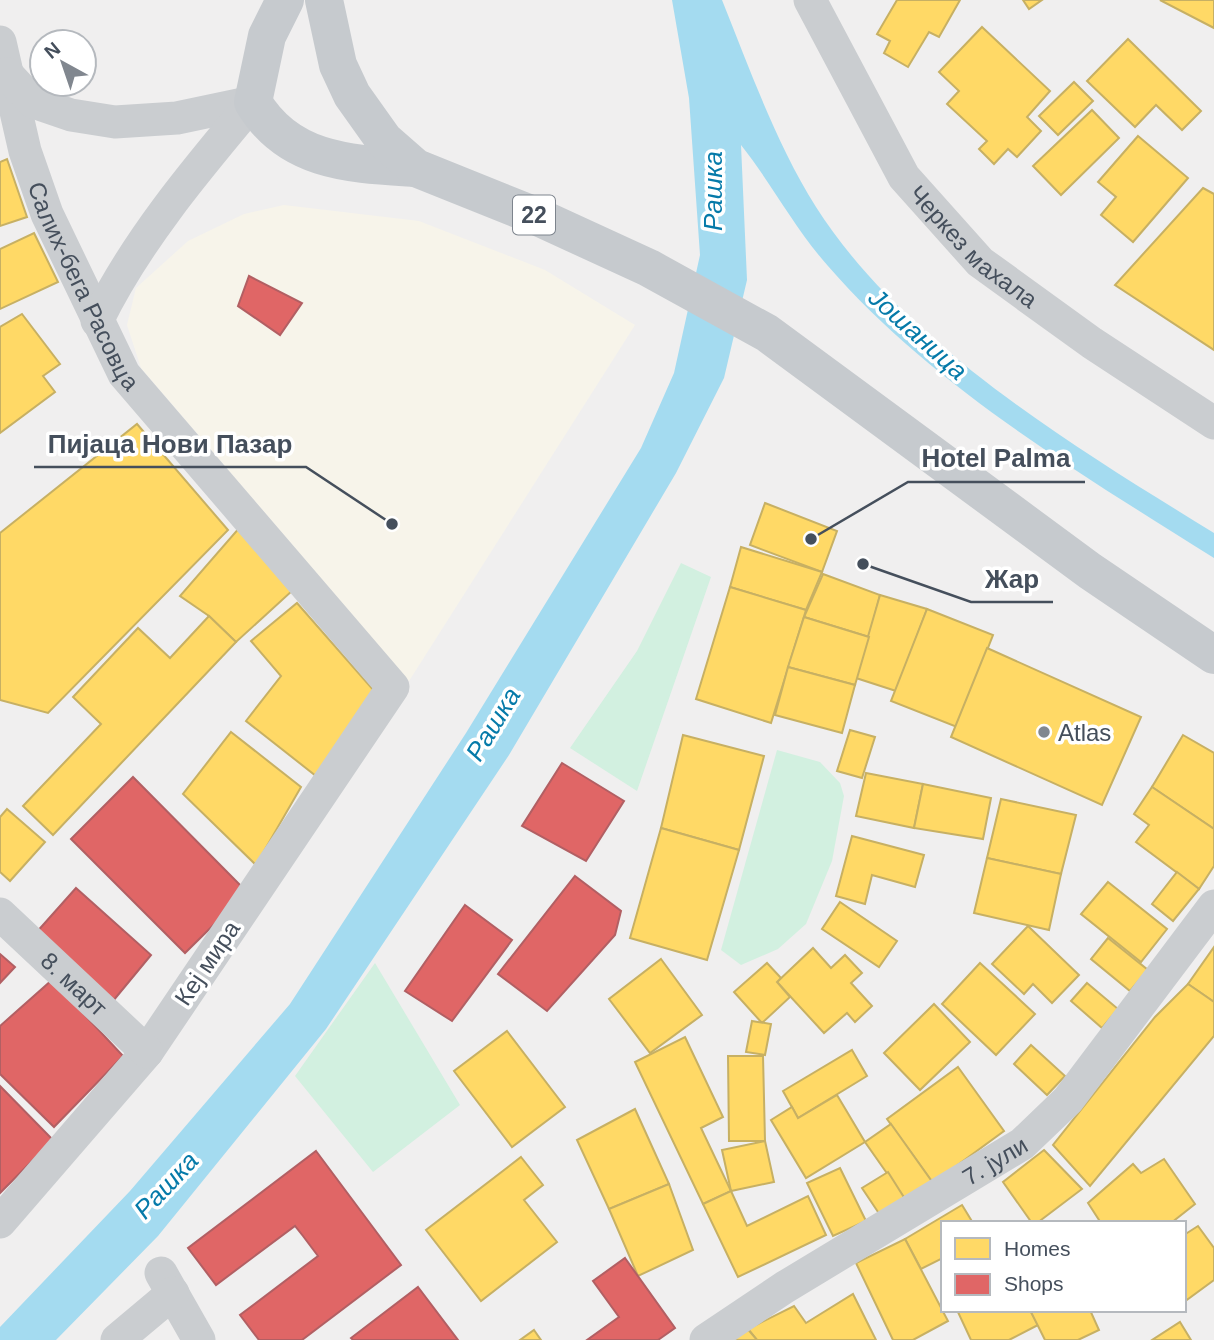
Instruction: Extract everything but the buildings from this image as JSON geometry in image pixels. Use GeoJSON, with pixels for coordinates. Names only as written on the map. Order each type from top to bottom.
{"type":"FeatureCollection","features":[{"type":"Feature","properties":{"kind":"main road"},"geometry":{"type":"LineString","coordinates":[[253,102],[264,45],[285,0]]}},
{"type":"Feature","properties":{"kind":"main road","name":"22"},"geometry":{"type":"LineString","coordinates":[[324,0],[338,65],[352,95],[384,140],[416,168]]}},
{"type":"Feature","properties":{"kind":"main road","name":"22"},"geometry":{"type":"LineString","coordinates":[[253,102],[265,123],[301,148],[333,160],[416,168],[538,217],[649,268],[767,333],[1090,571],[1214,655]]}},
{"type":"Feature","properties":{"kind":"street","name":"Черкез махала"},"geometry":{"type":"LineString","coordinates":[[810,0],[904,177],[980,262],[1091,343],[1214,424]]}},
{"type":"Feature","properties":{"kind":"street"},"geometry":{"type":"LineString","coordinates":[[3,58],[33,102],[71,115],[115,122],[177,118],[253,102]]}},
{"type":"Feature","properties":{"kind":"street","name":"Салих-бега Расовца"},"geometry":{"type":"LineString","coordinates":[[3,58],[25,151],[47,214],[124,374],[140,396],[393,687]]}},
{"type":"Feature","properties":{"kind":"street"},"geometry":{"type":"LineString","coordinates":[[97,321],[109,297],[180,190],[253,102]]}},
{"type":"Feature","properties":{"kind":"street","name":"Кеј мира"},"geometry":{"type":"LineString","coordinates":[[0,1222],[147,1052],[393,687]]}},
{"type":"Feature","properties":{"kind":"street","name":"7. јули"},"geometry":{"type":"LineString","coordinates":[[705,1340],[785,1287],[1022,1144],[1068,1100],[1214,906]]}},
{"type":"Feature","properties":{"kind":"street","name":"8. март"},"geometry":{"type":"LineString","coordinates":[[0,914],[147,1052]]}},
{"type":"Feature","properties":{"kind":"street"},"geometry":{"type":"LineString","coordinates":[[117,1340],[167,1283],[199,1340]]}},
{"type":"Feature","properties":{"kind":"shaded area"},"geometry":{"type":"Polygon","coordinates":[[[284,205],[419,221],[545,270],[635,325],[409,681],[141,368],[127,325],[136,288],[188,241],[244,214],[284,205]]]}},
{"type":"Feature","properties":{"kind":"green space"},"geometry":{"type":"Polygon","coordinates":[[[681,563],[711,577],[637,791],[570,748],[637,651],[681,563]]]}},
{"type":"Feature","properties":{"kind":"green space"},"geometry":{"type":"Polygon","coordinates":[[[777,750],[820,762],[840,783],[844,796],[832,861],[806,924],[778,949],[741,965],[721,950],[777,750]]]}},
{"type":"Feature","properties":{"kind":"green space"},"geometry":{"type":"Polygon","coordinates":[[[375,963],[460,1105],[373,1172],[295,1076],[375,963]]]}},
{"type":"Feature","properties":{"kind":"water"},"geometry":{"type":"Polygon","coordinates":[[[672,0],[722,0],[764,106],[802,183],[853,257],[896,304],[944,348],[1051,429],[1214,533],[1214,558],[1010,426],[913,350],[869,310],[816,252],[741,145],[747,280],[724,378],[676,473],[509,755],[326,1029],[158,1236],[56,1340],[0,1340],[0,1327],[130,1191],[290,1004],[466,733],[641,448],[674,373],[700,255],[689,98],[672,0]]]}},
{"type":"Feature","properties":{"kind":"place","name":"Пијаца Нови Пазар"},"geometry":{"type":"Point","coordinates":[392,524]}},
{"type":"Feature","properties":{"kind":"place","name":"Hotel Palma"},"geometry":{"type":"Point","coordinates":[811,539]}},
{"type":"Feature","properties":{"kind":"place","name":"Жар"},"geometry":{"type":"Point","coordinates":[863,564]}},
{"type":"Feature","properties":{"kind":"place","name":"Atlas"},"geometry":{"type":"Point","coordinates":[1044,732]}},
{"type":"Feature","properties":{"kind":"water label","name":"Рашка"},"geometry":{"type":"Point","coordinates":[713,191]}},
{"type":"Feature","properties":{"kind":"water label","name":"Јошаница"},"geometry":{"type":"Point","coordinates":[918,334]}},
{"type":"Feature","properties":{"kind":"water label","name":"Рашка"},"geometry":{"type":"Point","coordinates":[493,724]}},
{"type":"Feature","properties":{"kind":"water label","name":"Рашка"},"geometry":{"type":"Point","coordinates":[166,1185]}}]}
